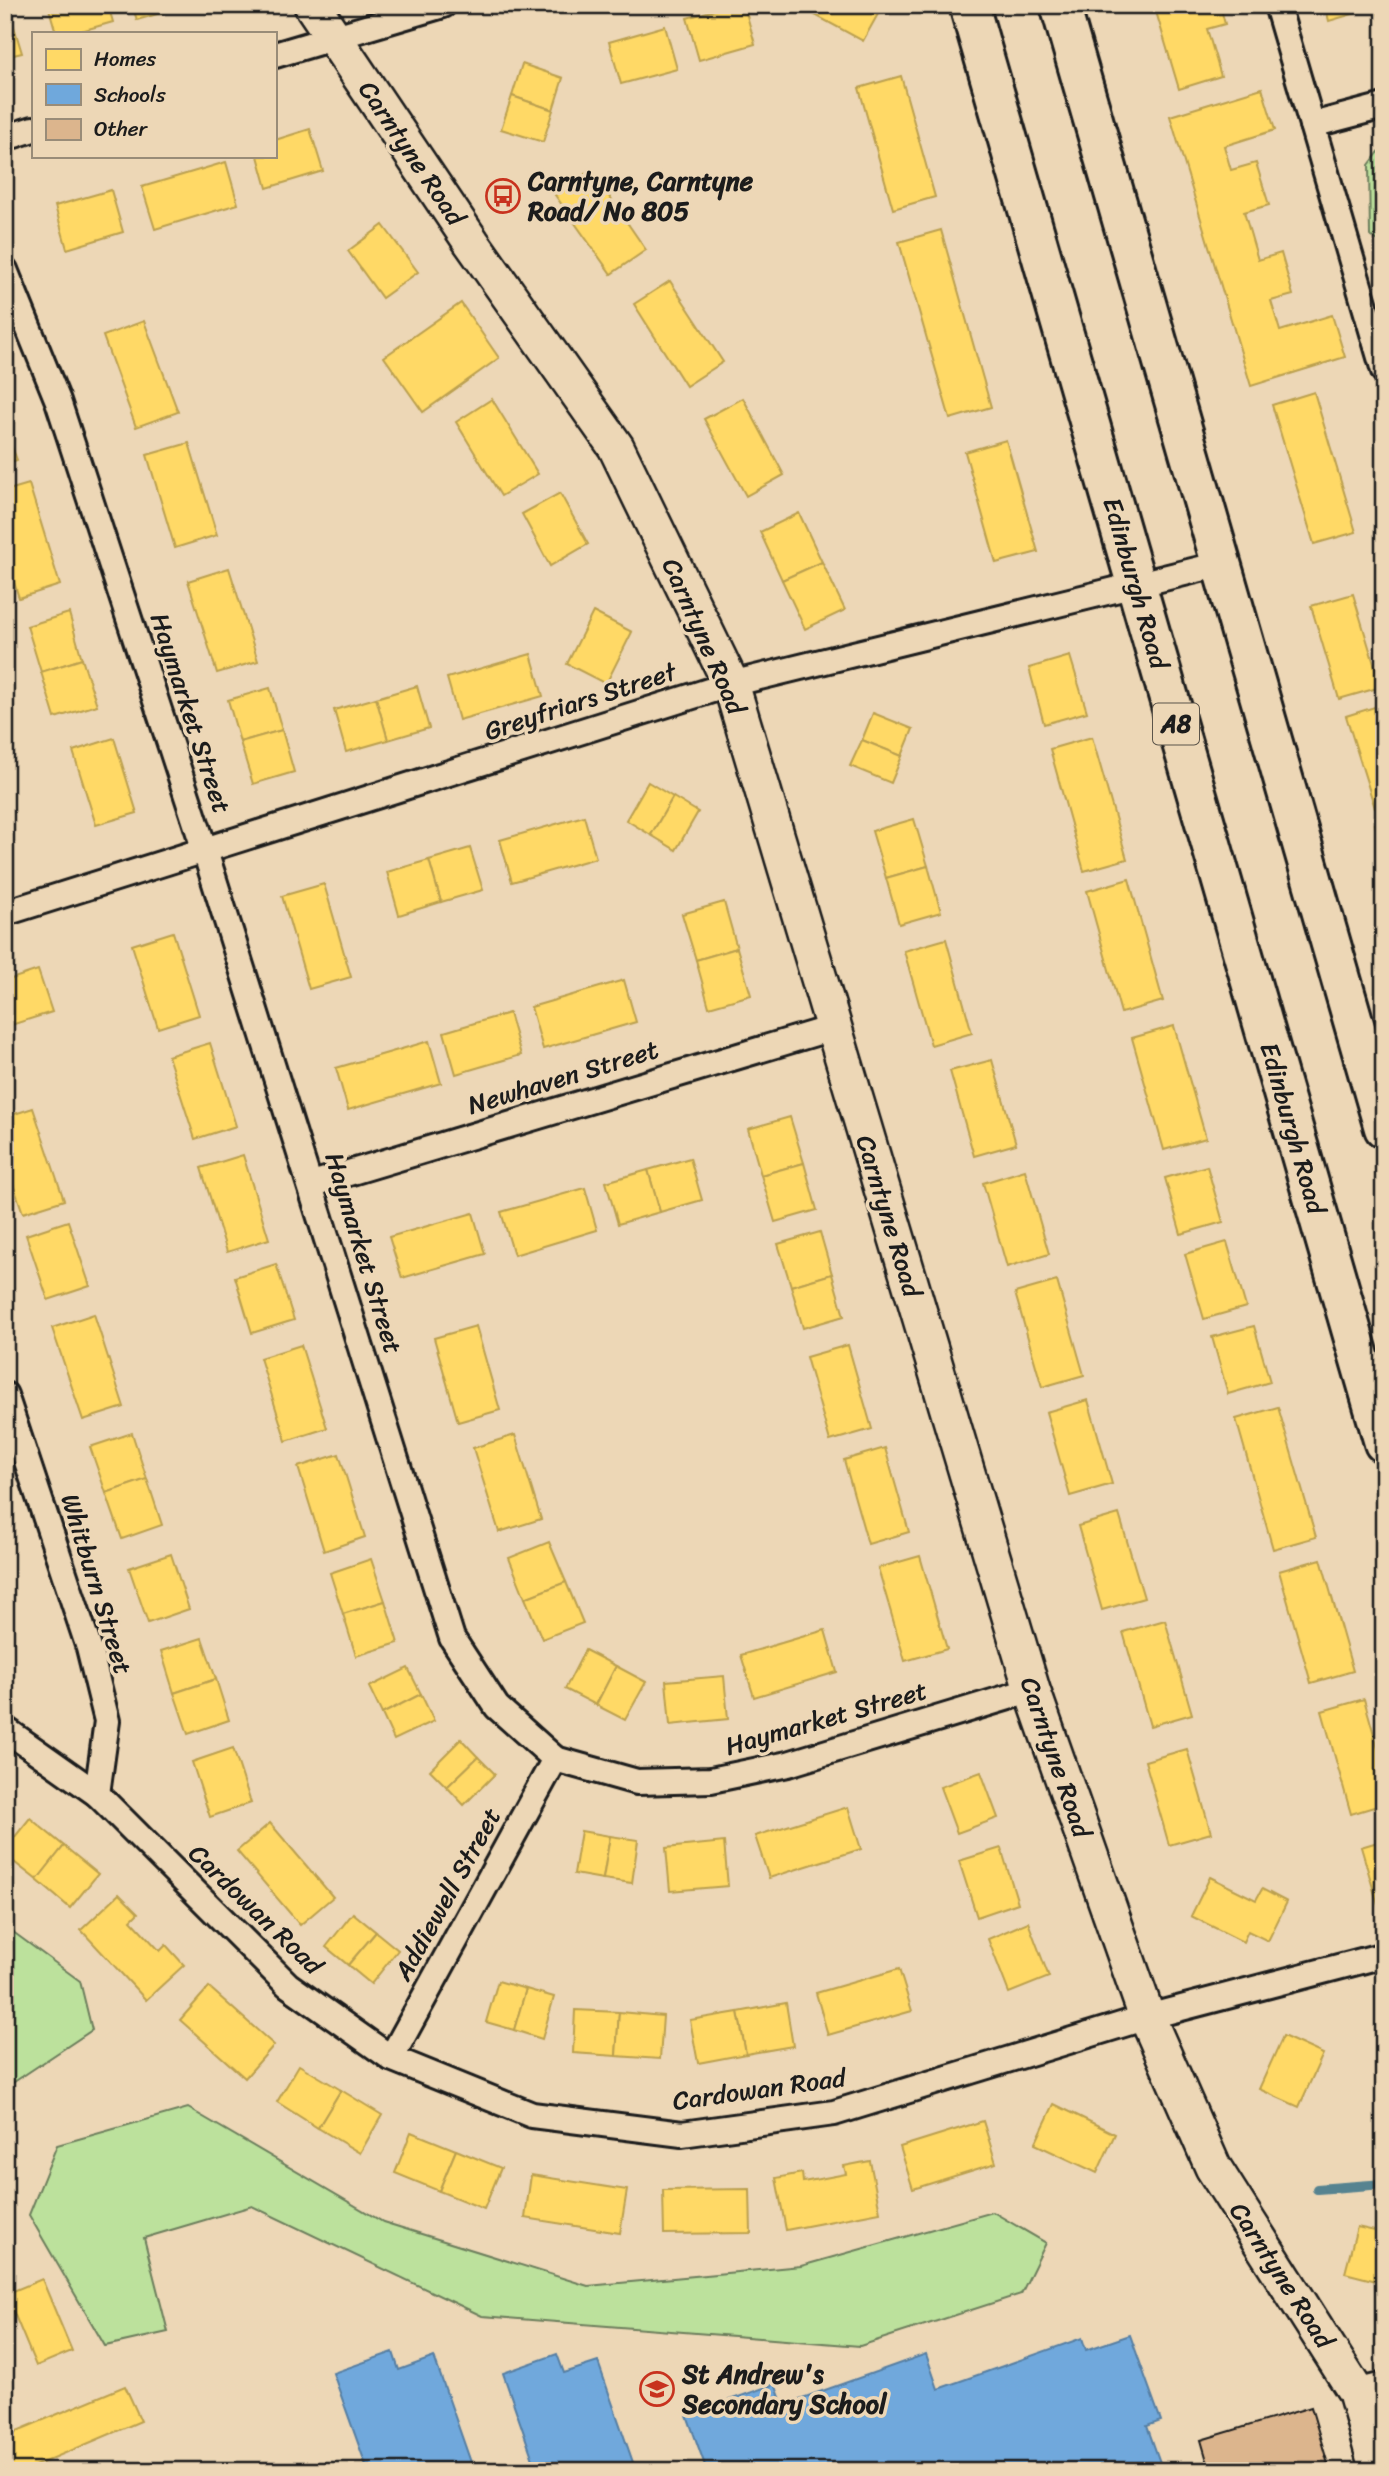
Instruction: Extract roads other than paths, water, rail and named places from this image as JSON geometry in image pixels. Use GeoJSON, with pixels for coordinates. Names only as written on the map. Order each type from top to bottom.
{"type":"FeatureCollection","features":[{"type":"Feature","properties":{"kind":"main road","name":"Edinburgh Road"},"geometry":{"type":"LineString","coordinates":[[969,5],[1384,1443]]}},
{"type":"Feature","properties":{"kind":"main road"},"geometry":{"type":"LineString","coordinates":[[1060,5],[1384,1128]]}},
{"type":"Feature","properties":{"kind":"street","name":"Carntyne Road"},"geometry":{"type":"LineString","coordinates":[[312,5],[472,243],[616,447],[731,684],[1032,1690],[1147,2017],[1213,2167],[1370,2389],[1378,2471]]}},
{"type":"Feature","properties":{"kind":"street"},"geometry":{"type":"LineString","coordinates":[[276,55],[443,5]]}},
{"type":"Feature","properties":{"kind":"street"},"geometry":{"type":"LineString","coordinates":[[1277,5],[1312,125],[1374,304],[1384,371]]}},
{"type":"Feature","properties":{"kind":"street"},"geometry":{"type":"LineString","coordinates":[[1312,125],[1384,106]]}},
{"type":"Feature","properties":{"kind":"street"},"geometry":{"type":"LineString","coordinates":[[5,138],[32,129]]}},
{"type":"Feature","properties":{"kind":"street","name":"Haymarket Street"},"geometry":{"type":"LineString","coordinates":[[5,270],[58,401],[312,1184],[452,1638],[497,1707],[555,1759],[637,1782],[711,1780],[788,1764],[1032,1690]]}},
{"type":"Feature","properties":{"kind":"street","name":"Greyfriars Street"},"geometry":{"type":"LineString","coordinates":[[5,913],[731,684],[1222,564]]}},
{"type":"Feature","properties":{"kind":"street","name":"Newhaven Street"},"geometry":{"type":"LineString","coordinates":[[312,1184],[832,1028]]}},
{"type":"Feature","properties":{"kind":"street","name":"Whitburn Street"},"geometry":{"type":"LineString","coordinates":[[5,1395],[89,1648],[107,1721],[97,1794]]}},
{"type":"Feature","properties":{"kind":"street","name":"Cardowan Road"},"geometry":{"type":"LineString","coordinates":[[5,1729],[97,1794],[288,1985],[391,2058],[531,2115],[681,2134],[834,2113],[1147,2017],[1384,1955]]}},
{"type":"Feature","properties":{"kind":"street","name":"Addiewell Street"},"geometry":{"type":"LineString","coordinates":[[391,2058],[555,1759]]}},
{"type":"Feature","properties":{"kind":"waterway"},"geometry":{"type":"LineString","coordinates":[[1317,2189],[1384,2184]]}},
{"type":"Feature","properties":{"kind":"place","name":"Carntyne, Carntyne Road/ No 805"},"geometry":{"type":"Point","coordinates":[503,196]}},
{"type":"Feature","properties":{"kind":"place","name":"St Andrew's Secondary School"},"geometry":{"type":"Point","coordinates":[657,2389]}}]}
